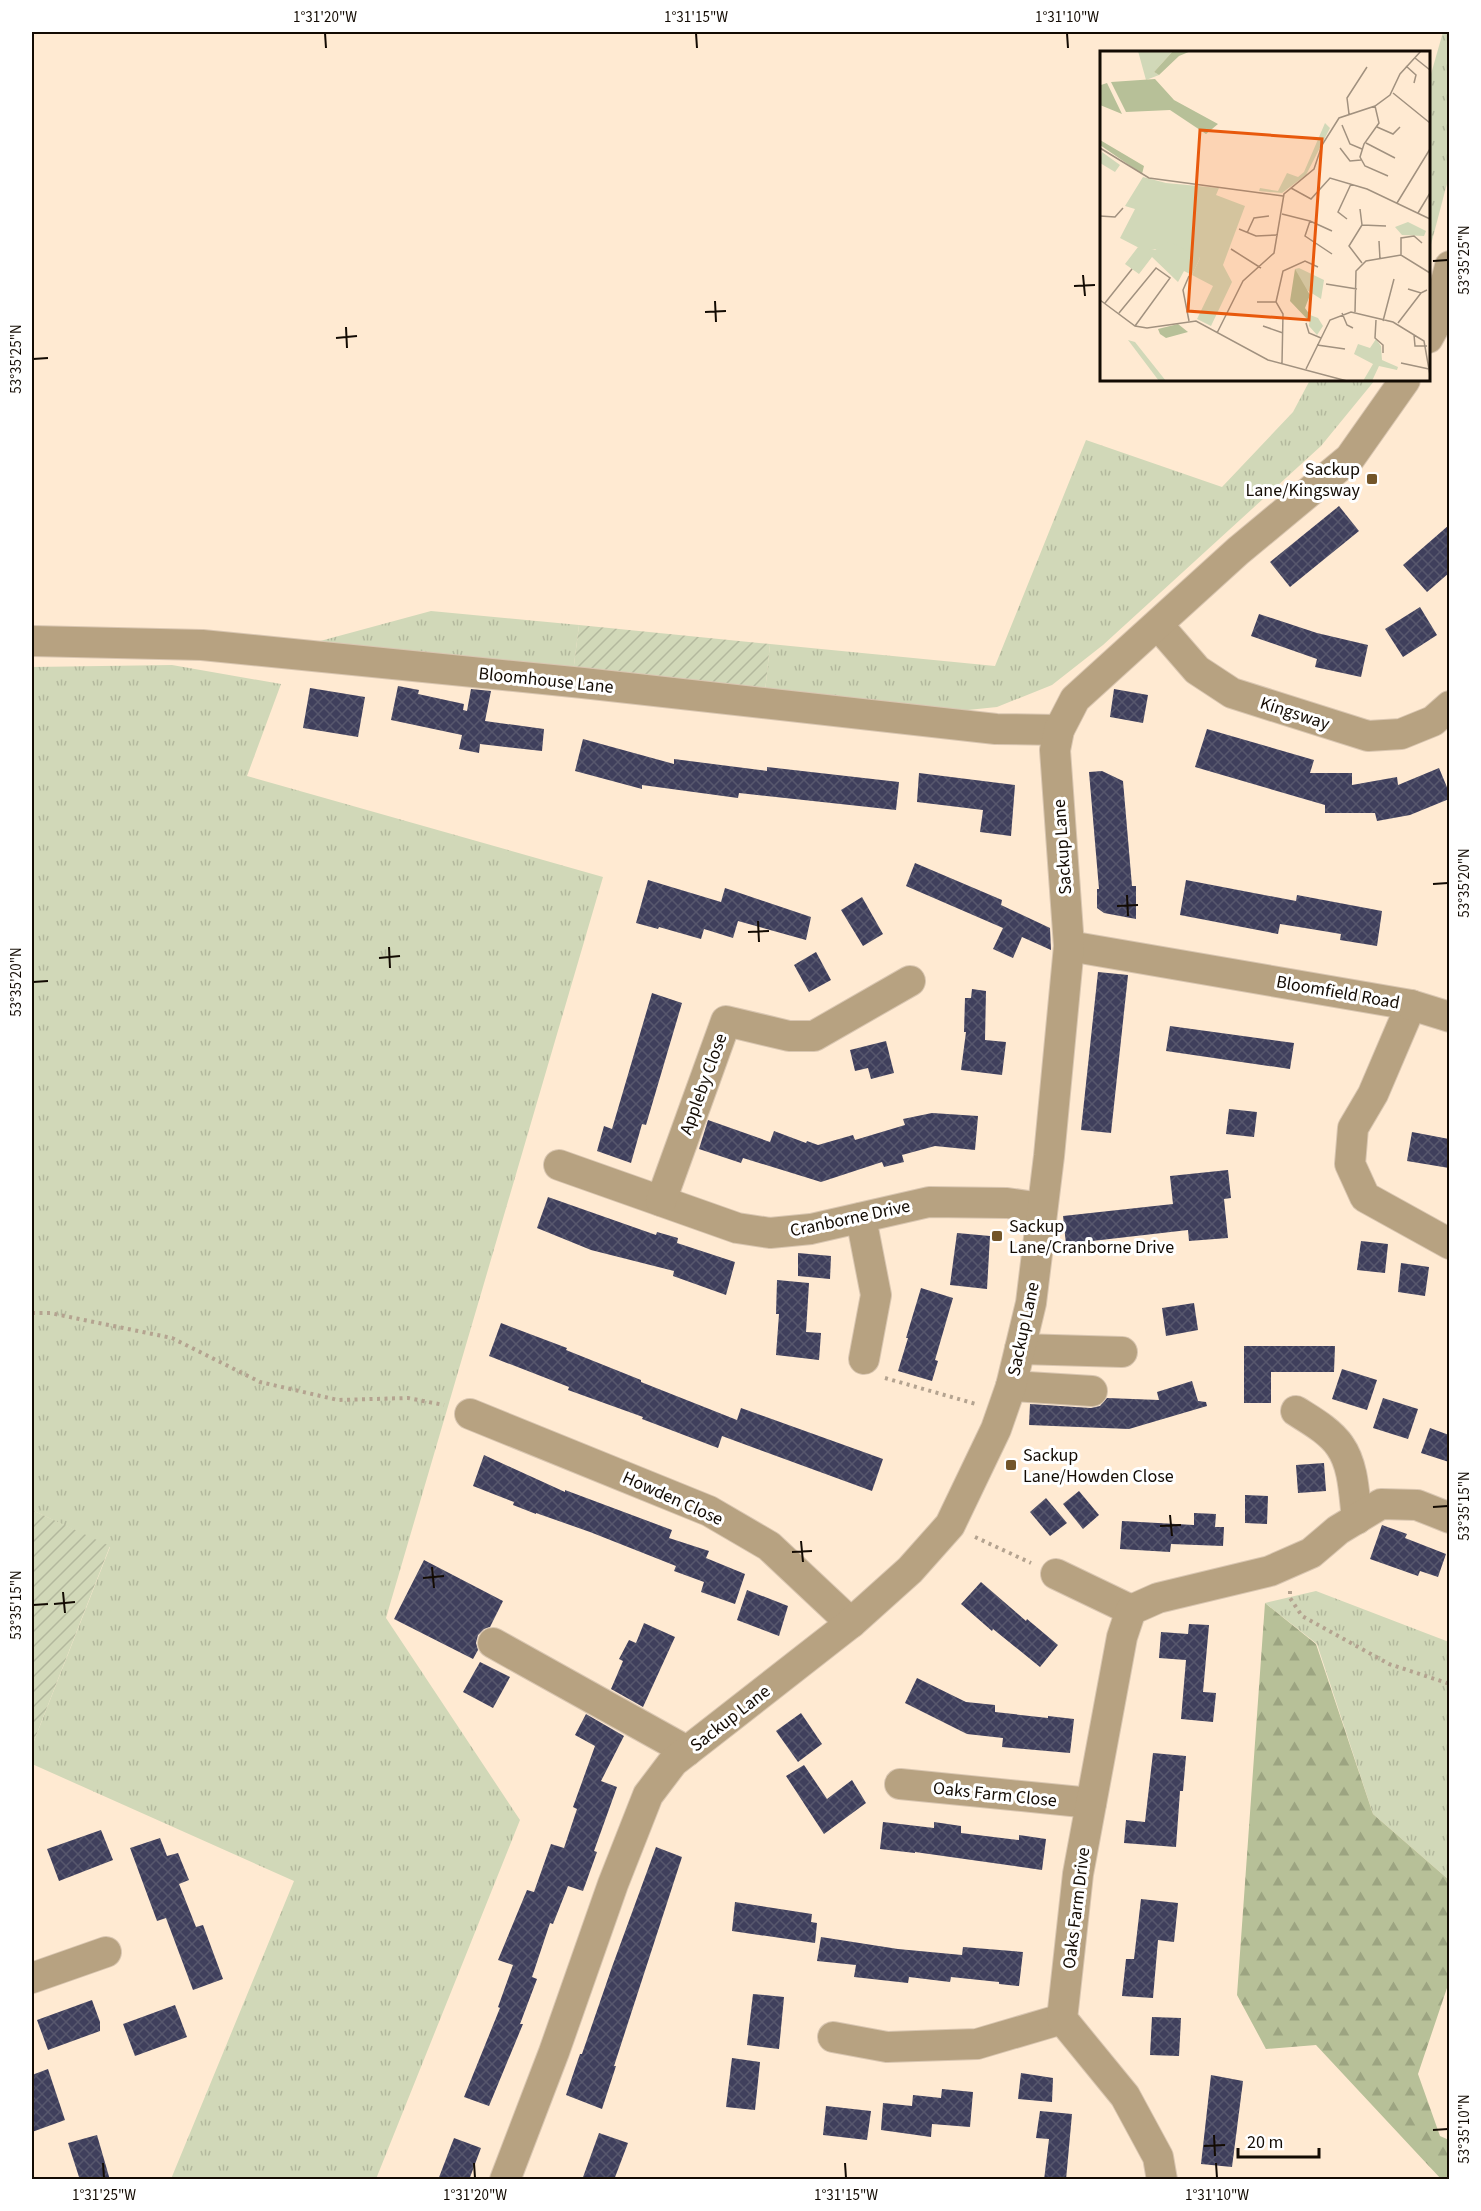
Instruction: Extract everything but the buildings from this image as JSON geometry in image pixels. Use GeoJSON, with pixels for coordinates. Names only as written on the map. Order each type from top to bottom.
{"type":"FeatureCollection","features":[{"type":"Feature","properties":{"kind":"street"},"geometry":{"type":"LineString","coordinates":[[1430,334],[1434,327],[1449,266]]}},
{"type":"Feature","properties":{"kind":"street","name":"Sackup Lane"},"geometry":{"type":"LineString","coordinates":[[505,2180],[554,2052],[613,1884],[648,1795],[673,1762],[851,1623],[910,1570],[950,1525],[996,1429],[1020,1349],[1031,1302],[1069,946],[1055,750],[1059,729],[1075,699],[1238,551],[1350,458],[1404,381]]}},
{"type":"Feature","properties":{"kind":"street","name":"Kingsway"},"geometry":{"type":"LineString","coordinates":[[1158,625],[1197,670],[1232,693],[1368,736],[1401,734],[1433,721],[1449,706]]}},
{"type":"Feature","properties":{"kind":"street","name":"Bloomhouse Lane"},"geometry":{"type":"LineString","coordinates":[[32,641],[202,645],[560,681],[996,729],[1059,729]]}},
{"type":"Feature","properties":{"kind":"street","name":"Bloomfield Road"},"geometry":{"type":"LineString","coordinates":[[1069,946],[1411,1005],[1373,1094],[1353,1128],[1350,1164],[1365,1197],[1449,1244]]}},
{"type":"Feature","properties":{"kind":"street","name":"Appleby Close"},"geometry":{"type":"LineString","coordinates":[[661,1201],[726,1021],[789,1036],[814,1036],[910,981]]}},
{"type":"Feature","properties":{"kind":"street"},"geometry":{"type":"LineString","coordinates":[[1411,1005],[1449,1017]]}},
{"type":"Feature","properties":{"kind":"street","name":"Cranborne Drive"},"geometry":{"type":"LineString","coordinates":[[560,1166],[737,1227],[770,1233],[811,1229],[929,1202],[1007,1203],[1042,1208]]}},
{"type":"Feature","properties":{"kind":"street"},"geometry":{"type":"LineString","coordinates":[[861,1218],[876,1295],[864,1359]]}},
{"type":"Feature","properties":{"kind":"street"},"geometry":{"type":"LineString","coordinates":[[1020,1349],[1122,1352]]}},
{"type":"Feature","properties":{"kind":"street"},"geometry":{"type":"LineString","coordinates":[[1006,1399],[1092,1391]]}},
{"type":"Feature","properties":{"kind":"street"},"geometry":{"type":"LineString","coordinates":[[1296,1411],[1319,1426],[1340,1445],[1350,1467],[1357,1519]]}},
{"type":"Feature","properties":{"kind":"street","name":"Howden Close"},"geometry":{"type":"LineString","coordinates":[[470,1414],[709,1511],[769,1546],[851,1623]]}},
{"type":"Feature","properties":{"kind":"street"},"geometry":{"type":"LineString","coordinates":[[1056,1574],[1131,1610],[1158,1598],[1270,1571],[1311,1553],[1338,1530],[1381,1504],[1417,1505],[1449,1518]]}},
{"type":"Feature","properties":{"kind":"street","name":"Oaks Farm Drive"},"geometry":{"type":"LineString","coordinates":[[1062,2019],[1078,1874],[1122,1637],[1131,1610]]}},
{"type":"Feature","properties":{"kind":"street"},"geometry":{"type":"LineString","coordinates":[[493,1642],[687,1751]]}},
{"type":"Feature","properties":{"kind":"street","name":"Oaks Farm Close"},"geometry":{"type":"LineString","coordinates":[[900,1784],[1091,1803]]}},
{"type":"Feature","properties":{"kind":"street"},"geometry":{"type":"LineString","coordinates":[[32,1978],[106,1952]]}},
{"type":"Feature","properties":{"kind":"street"},"geometry":{"type":"LineString","coordinates":[[833,2037],[887,2047],[977,2044],[1062,2019],[1125,2096],[1158,2157],[1162,2180]]}},
{"type":"Feature","properties":{"kind":"path"},"geometry":{"type":"LineString","coordinates":[[32,1313],[50,1313],[172,1338],[260,1382],[338,1400],[408,1398],[470,1414]]}},
{"type":"Feature","properties":{"kind":"path"},"geometry":{"type":"LineString","coordinates":[[864,1359],[885,1377],[1006,1399]]}},
{"type":"Feature","properties":{"kind":"path"},"geometry":{"type":"LineString","coordinates":[[950,1525],[1056,1574]]}},
{"type":"Feature","properties":{"kind":"path"},"geometry":{"type":"LineString","coordinates":[[1288,1563],[1290,1598],[1302,1616],[1389,1664],[1449,1684]]}},
{"type":"Feature","properties":{"kind":"green space"},"geometry":{"type":"Polygon","coordinates":[[[1443,32],[1450,32],[1449,176],[1430,248],[1430,78],[1443,32]]]}},
{"type":"Feature","properties":{"kind":"green space"},"geometry":{"type":"Polygon","coordinates":[[[1309,381],[1374,381],[1321,446],[1103,645],[1052,685],[997,707],[958,711],[765,692],[770,644],[995,666],[1086,440],[1222,487],[1293,412],[1309,381]]]}},
{"type":"Feature","properties":{"kind":"green space"},"geometry":{"type":"Polygon","coordinates":[[[431,611],[579,625],[573,673],[298,647],[431,611]]]}},
{"type":"Feature","properties":{"kind":"green space"},"geometry":{"type":"Polygon","coordinates":[[[579,625],[770,644],[765,692],[573,673],[579,625]]]}},
{"type":"Feature","properties":{"kind":"green space"},"geometry":{"type":"Polygon","coordinates":[[[172,665],[281,684],[247,776],[603,877],[386,1618],[520,1820],[376,2179],[171,2179],[294,1881],[32,1764],[32,1746],[110,1547],[32,1510],[32,667],[172,665]]]}},
{"type":"Feature","properties":{"kind":"green space"},"geometry":{"type":"Polygon","coordinates":[[[32,1510],[110,1546],[32,1746],[32,1510]]]}},
{"type":"Feature","properties":{"kind":"green space"},"geometry":{"type":"Polygon","coordinates":[[[1316,1591],[1449,1642],[1449,1880],[1373,1814],[1317,1644],[1265,1603],[1316,1591]]]}},
{"type":"Feature","properties":{"kind":"green space"},"geometry":{"type":"Polygon","coordinates":[[[1265,1603],[1316,1644],[1373,1814],[1449,1880],[1449,1982],[1418,2074],[1440,2136],[1449,2140],[1449,2179],[1441,2179],[1316,2045],[1266,2049],[1237,1995],[1265,1603]]]}},
{"type":"Feature","properties":{"kind":"place","name":"Sackup Lane/Kingsway"},"geometry":{"type":"Point","coordinates":[1372,479]}},
{"type":"Feature","properties":{"kind":"place","name":"Sackup Lane/Cranborne Drive"},"geometry":{"type":"Point","coordinates":[997,1236]}},
{"type":"Feature","properties":{"kind":"place","name":"Sackup Lane/Howden Close"},"geometry":{"type":"Point","coordinates":[1011,1465]}}]}
